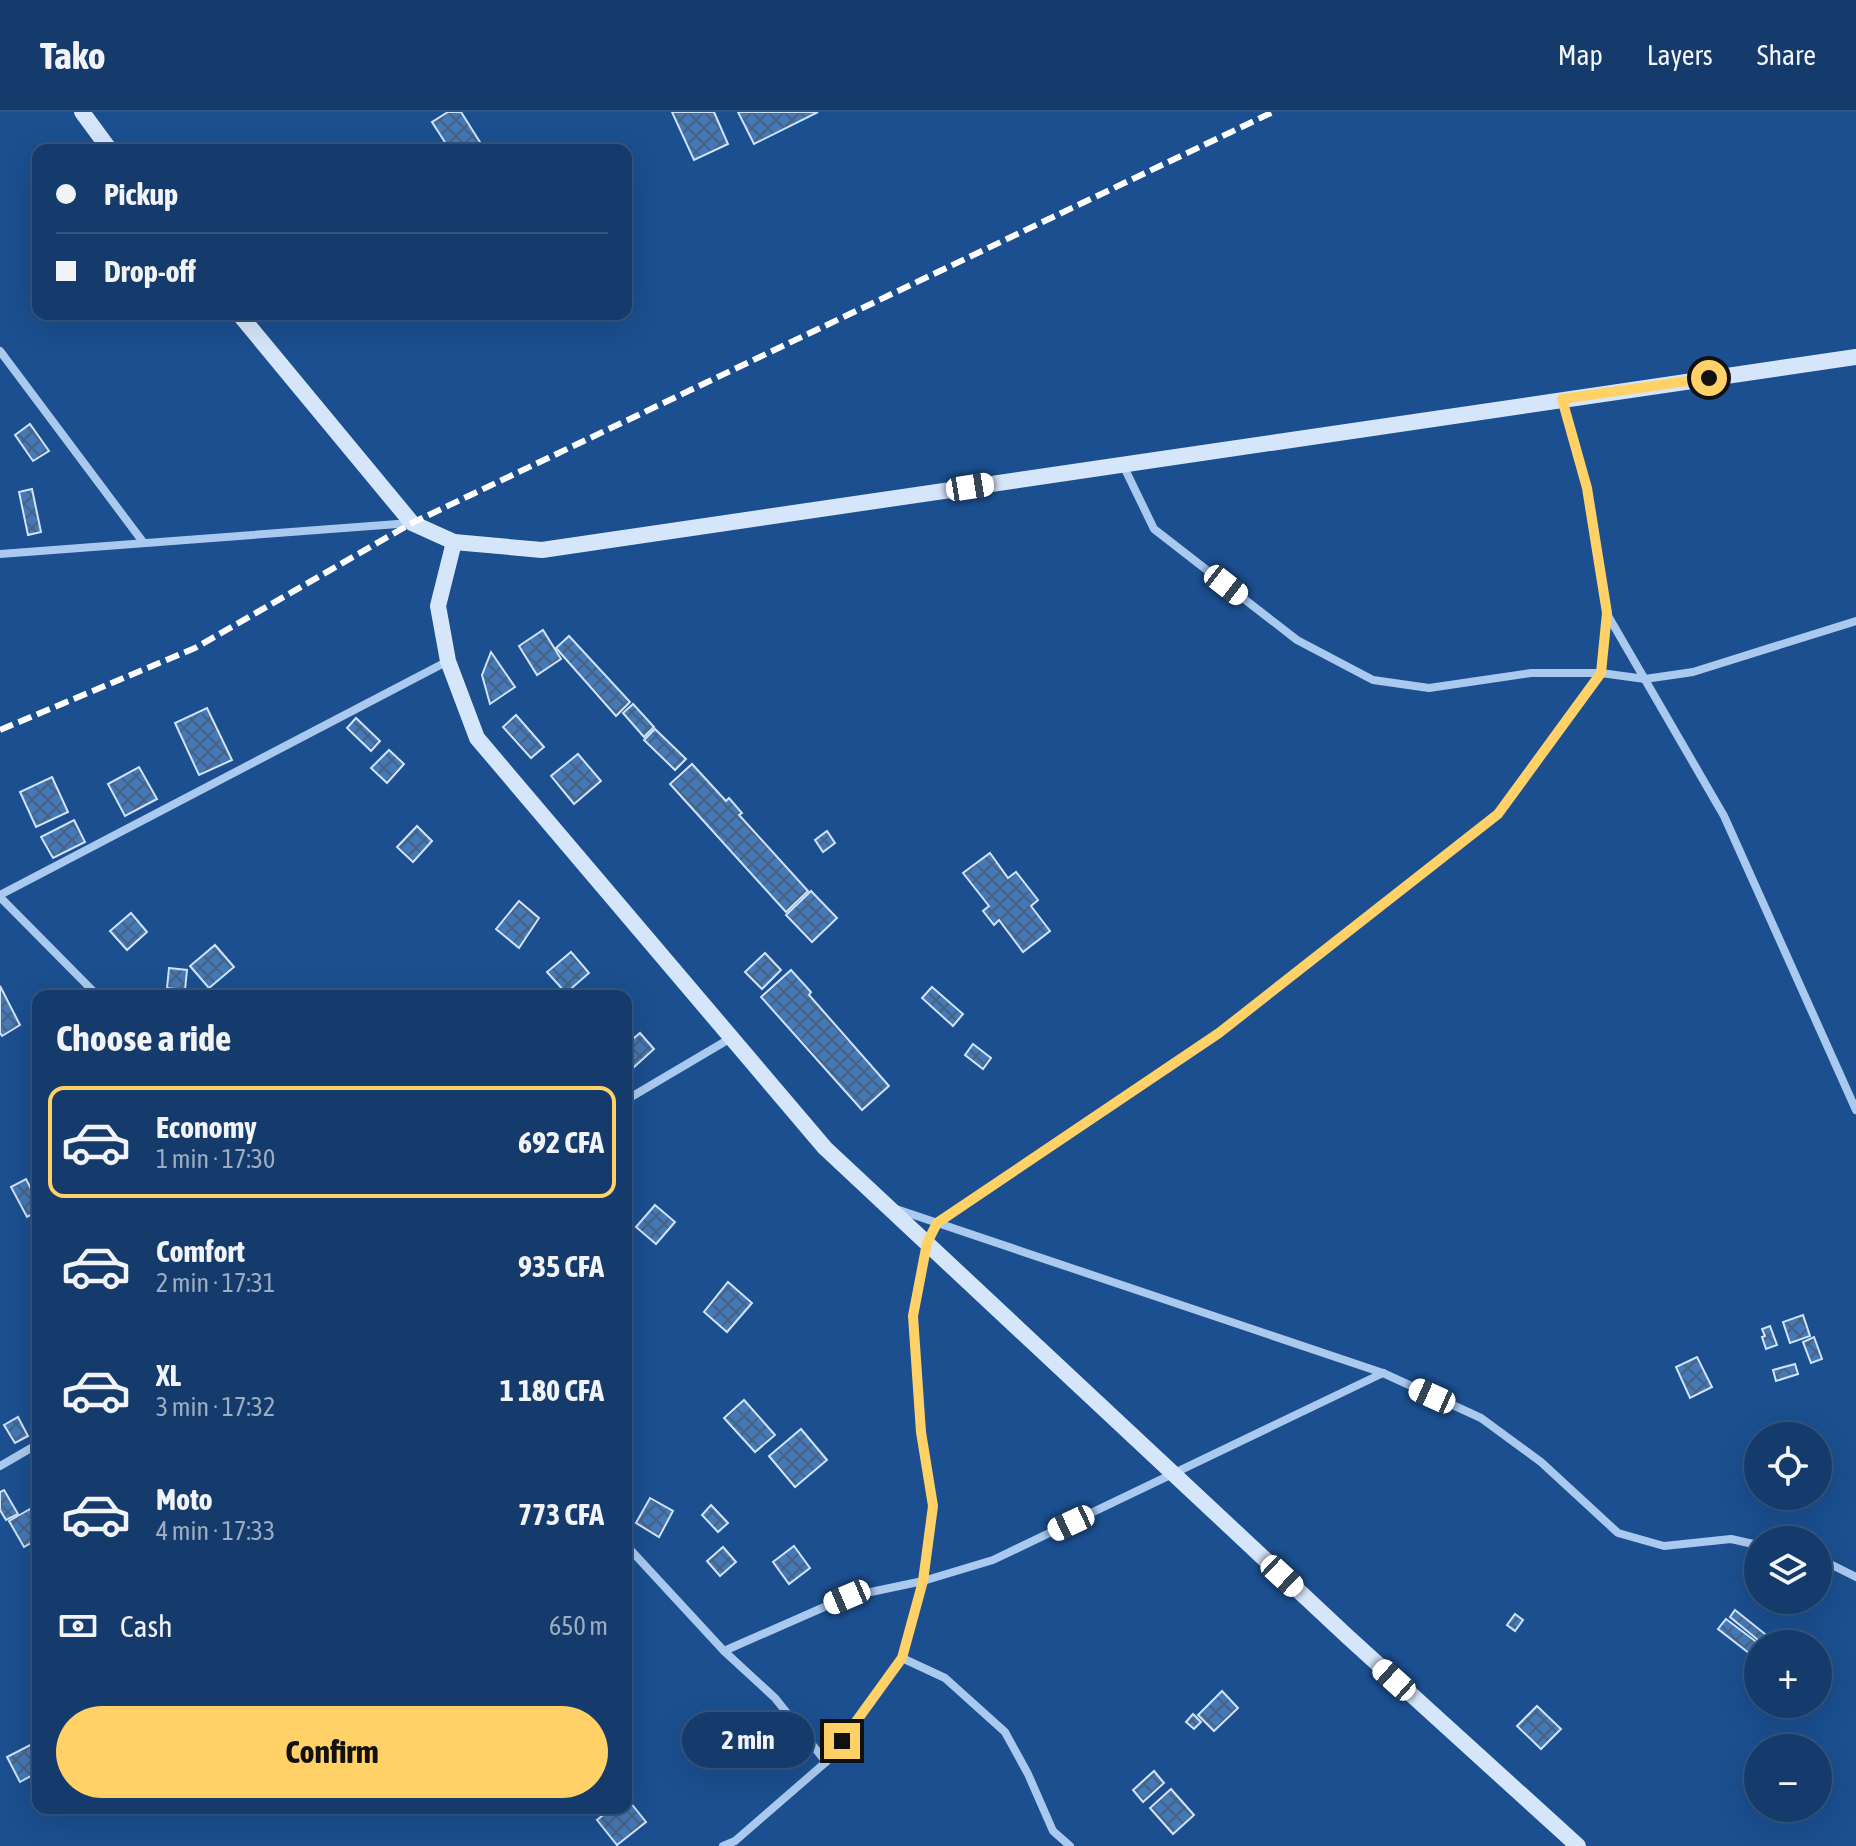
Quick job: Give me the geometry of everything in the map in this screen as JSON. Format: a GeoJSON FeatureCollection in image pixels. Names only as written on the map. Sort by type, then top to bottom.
{"type":"FeatureCollection","features":[{"type":"Feature","properties":{"kind":"main road"},"geometry":{"type":"LineString","coordinates":[[82,112],[106,144]]}},
{"type":"Feature","properties":{"kind":"main road"},"geometry":{"type":"LineString","coordinates":[[244,320],[412,523],[454,542],[542,550],[1856,357]]}},
{"type":"Feature","properties":{"kind":"main road"},"geometry":{"type":"LineString","coordinates":[[454,542],[438,606],[448,661],[477,738],[825,1148],[1348,1637],[1578,1846]]}},
{"type":"Feature","properties":{"kind":"street"},"geometry":{"type":"LineString","coordinates":[[0,351],[4,364],[143,542]]}},
{"type":"Feature","properties":{"kind":"street"},"geometry":{"type":"LineString","coordinates":[[723,1846],[735,1841],[826,1762],[902,1658],[923,1581],[933,1506],[921,1432],[913,1316],[927,1243],[937,1223],[1219,1033],[1498,814],[1601,673],[1607,613],[1587,488],[1562,399]]}},
{"type":"Feature","properties":{"kind":"street"},"geometry":{"type":"LineString","coordinates":[[1123,464],[1154,529],[1297,640],[1373,680],[1429,688],[1531,673],[1601,673],[1645,679],[1693,672],[1856,621]]}},
{"type":"Feature","properties":{"kind":"street"},"geometry":{"type":"LineString","coordinates":[[0,554],[412,523]]}},
{"type":"Feature","properties":{"kind":"street"},"geometry":{"type":"LineString","coordinates":[[1607,613],[1724,816],[1856,1110]]}},
{"type":"Feature","properties":{"kind":"street"},"geometry":{"type":"LineString","coordinates":[[92,990],[0,896],[448,661]]}},
{"type":"Feature","properties":{"kind":"street"},"geometry":{"type":"LineString","coordinates":[[632,1096],[731,1038]]}},
{"type":"Feature","properties":{"kind":"street"},"geometry":{"type":"LineString","coordinates":[[888,1206],[1383,1373],[1481,1418],[1541,1462],[1618,1533],[1664,1546],[1731,1539],[1744,1542]]}},
{"type":"Feature","properties":{"kind":"street"},"geometry":{"type":"LineString","coordinates":[[724,1651],[847,1597],[923,1581],[993,1560],[1383,1373]]}},
{"type":"Feature","properties":{"kind":"street"},"geometry":{"type":"LineString","coordinates":[[0,1466],[32,1447]]}},
{"type":"Feature","properties":{"kind":"street"},"geometry":{"type":"LineString","coordinates":[[632,1551],[724,1651],[775,1698],[826,1762]]}},
{"type":"Feature","properties":{"kind":"street"},"geometry":{"type":"LineString","coordinates":[[1832,1565],[1856,1577]]}},
{"type":"Feature","properties":{"kind":"street"},"geometry":{"type":"LineString","coordinates":[[902,1658],[945,1678],[1005,1732],[1053,1831],[1070,1846]]}},
{"type":"Feature","properties":{"kind":"building"},"geometry":{"type":"Polygon","coordinates":[[[448,112],[461,112],[481,144],[446,144],[432,122],[448,112]]]}},
{"type":"Feature","properties":{"kind":"building"},"geometry":{"type":"Polygon","coordinates":[[[672,112],[714,112],[728,144],[694,160],[672,112]]]}},
{"type":"Feature","properties":{"kind":"building"},"geometry":{"type":"Polygon","coordinates":[[[738,112],[818,112],[754,144],[738,112]]]}},
{"type":"Feature","properties":{"kind":"building"},"geometry":{"type":"Polygon","coordinates":[[[30,424],[49,451],[33,461],[15,435],[30,424]]]}},
{"type":"Feature","properties":{"kind":"building"},"geometry":{"type":"Polygon","coordinates":[[[32,489],[41,532],[28,535],[19,492],[32,489]]]}},
{"type":"Feature","properties":{"kind":"building"},"geometry":{"type":"Polygon","coordinates":[[[543,630],[561,659],[537,675],[519,646],[543,630]]]}},
{"type":"Feature","properties":{"kind":"building"},"geometry":{"type":"Polygon","coordinates":[[[569,636],[630,702],[616,716],[556,648],[569,636]]]}},
{"type":"Feature","properties":{"kind":"building"},"geometry":{"type":"Polygon","coordinates":[[[491,652],[515,687],[490,704],[482,675],[491,652]]]}},
{"type":"Feature","properties":{"kind":"building"},"geometry":{"type":"Polygon","coordinates":[[[633,704],[654,727],[644,737],[623,713],[633,704]]]}},
{"type":"Feature","properties":{"kind":"building"},"geometry":{"type":"Polygon","coordinates":[[[207,708],[232,760],[199,775],[175,723],[207,708]]]}},
{"type":"Feature","properties":{"kind":"building"},"geometry":{"type":"Polygon","coordinates":[[[516,715],[544,747],[531,758],[503,727],[516,715]]]}},
{"type":"Feature","properties":{"kind":"building"},"geometry":{"type":"Polygon","coordinates":[[[356,718],[380,741],[371,751],[347,728],[356,718]]]}},
{"type":"Feature","properties":{"kind":"building"},"geometry":{"type":"Polygon","coordinates":[[[655,729],[686,759],[675,770],[644,740],[655,729]]]}},
{"type":"Feature","properties":{"kind":"building"},"geometry":{"type":"Polygon","coordinates":[[[389,750],[404,764],[387,783],[371,768],[389,750]]]}},
{"type":"Feature","properties":{"kind":"building"},"geometry":{"type":"Polygon","coordinates":[[[578,754],[601,781],[574,804],[551,776],[578,754]]]}},
{"type":"Feature","properties":{"kind":"building"},"geometry":{"type":"Polygon","coordinates":[[[692,764],[726,801],[729,798],[742,813],[739,815],[808,891],[786,912],[670,784],[692,764]]]}},
{"type":"Feature","properties":{"kind":"building"},"geometry":{"type":"Polygon","coordinates":[[[139,767],[157,799],[125,816],[108,784],[139,767]]]}},
{"type":"Feature","properties":{"kind":"building"},"geometry":{"type":"Polygon","coordinates":[[[52,777],[68,812],[36,827],[20,792],[52,777]]]}},
{"type":"Feature","properties":{"kind":"building"},"geometry":{"type":"Polygon","coordinates":[[[74,820],[85,842],[53,858],[41,837],[74,820]]]}},
{"type":"Feature","properties":{"kind":"building"},"geometry":{"type":"Polygon","coordinates":[[[417,826],[432,841],[413,862],[397,847],[417,826]]]}},
{"type":"Feature","properties":{"kind":"building"},"geometry":{"type":"Polygon","coordinates":[[[827,831],[835,843],[823,852],[815,840],[827,831]]]}},
{"type":"Feature","properties":{"kind":"building"},"geometry":{"type":"Polygon","coordinates":[[[990,853],[1008,878],[1016,872],[1038,900],[1031,906],[1050,931],[1023,952],[999,920],[994,925],[983,911],[989,906],[963,873],[990,853]]]}},
{"type":"Feature","properties":{"kind":"building"},"geometry":{"type":"Polygon","coordinates":[[[811,891],[837,918],[812,942],[786,915],[811,891]]]}},
{"type":"Feature","properties":{"kind":"building"},"geometry":{"type":"Polygon","coordinates":[[[519,901],[539,918],[519,948],[496,929],[519,901]]]}},
{"type":"Feature","properties":{"kind":"building"},"geometry":{"type":"Polygon","coordinates":[[[131,913],[147,932],[127,950],[110,931],[131,913]]]}},
{"type":"Feature","properties":{"kind":"building"},"geometry":{"type":"Polygon","coordinates":[[[215,945],[234,967],[209,988],[190,966],[215,945]]]}},
{"type":"Feature","properties":{"kind":"building"},"geometry":{"type":"Polygon","coordinates":[[[571,952],[589,973],[569,990],[563,990],[547,972],[571,952]]]}},
{"type":"Feature","properties":{"kind":"building"},"geometry":{"type":"Polygon","coordinates":[[[765,953],[781,970],[762,989],[745,972],[765,953]]]}},
{"type":"Feature","properties":{"kind":"building"},"geometry":{"type":"Polygon","coordinates":[[[169,968],[187,970],[185,990],[167,988],[169,968]]]}},
{"type":"Feature","properties":{"kind":"building"},"geometry":{"type":"Polygon","coordinates":[[[791,970],[889,1086],[862,1110],[761,997],[791,970]]]}},
{"type":"Feature","properties":{"kind":"building"},"geometry":{"type":"Polygon","coordinates":[[[0,986],[20,1025],[2,1036],[0,1033],[0,986]]]}},
{"type":"Feature","properties":{"kind":"building"},"geometry":{"type":"Polygon","coordinates":[[[932,987],[963,1014],[953,1026],[922,998],[932,987]]]}},
{"type":"Feature","properties":{"kind":"building"},"geometry":{"type":"Polygon","coordinates":[[[640,1033],[654,1049],[634,1067],[632,1065],[632,1040],[640,1033]]]}},
{"type":"Feature","properties":{"kind":"building"},"geometry":{"type":"Polygon","coordinates":[[[973,1044],[991,1058],[983,1069],[965,1055],[973,1044]]]}},
{"type":"Feature","properties":{"kind":"building"},"geometry":{"type":"Polygon","coordinates":[[[26,1179],[32,1191],[32,1214],[27,1217],[11,1187],[26,1179]]]}},
{"type":"Feature","properties":{"kind":"building"},"geometry":{"type":"Polygon","coordinates":[[[655,1205],[675,1222],[656,1244],[636,1227],[655,1205]]]}},
{"type":"Feature","properties":{"kind":"building"},"geometry":{"type":"Polygon","coordinates":[[[728,1282],[752,1303],[727,1332],[704,1312],[728,1282]]]}},
{"type":"Feature","properties":{"kind":"building"},"geometry":{"type":"Polygon","coordinates":[[[1803,1315],[1810,1336],[1790,1343],[1783,1322],[1803,1315]]]}},
{"type":"Feature","properties":{"kind":"building"},"geometry":{"type":"Polygon","coordinates":[[[1770,1326],[1777,1345],[1766,1349],[1762,1329],[1770,1326]]]}},
{"type":"Feature","properties":{"kind":"building"},"geometry":{"type":"Polygon","coordinates":[[[1814,1337],[1822,1359],[1811,1363],[1803,1342],[1814,1337]]]}},
{"type":"Feature","properties":{"kind":"building"},"geometry":{"type":"Polygon","coordinates":[[[1697,1357],[1712,1387],[1690,1398],[1676,1367],[1697,1357]]]}},
{"type":"Feature","properties":{"kind":"building"},"geometry":{"type":"Polygon","coordinates":[[[1795,1364],[1798,1374],[1776,1381],[1773,1370],[1795,1364]]]}},
{"type":"Feature","properties":{"kind":"building"},"geometry":{"type":"Polygon","coordinates":[[[744,1400],[775,1435],[755,1452],[724,1418],[744,1400]]]}},
{"type":"Feature","properties":{"kind":"building"},"geometry":{"type":"Polygon","coordinates":[[[18,1417],[28,1436],[15,1443],[4,1425],[18,1417]]]}},
{"type":"Feature","properties":{"kind":"building"},"geometry":{"type":"Polygon","coordinates":[[[801,1429],[827,1460],[795,1487],[769,1456],[801,1429]]]}},
{"type":"Feature","properties":{"kind":"building"},"geometry":{"type":"Polygon","coordinates":[[[4,1490],[18,1514],[6,1520],[0,1510],[0,1492],[4,1490]]]}},
{"type":"Feature","properties":{"kind":"building"},"geometry":{"type":"Polygon","coordinates":[[[650,1498],[673,1511],[659,1537],[636,1523],[650,1498]]]}},
{"type":"Feature","properties":{"kind":"building"},"geometry":{"type":"Polygon","coordinates":[[[711,1505],[728,1523],[718,1532],[702,1515],[711,1505]]]}},
{"type":"Feature","properties":{"kind":"building"},"geometry":{"type":"Polygon","coordinates":[[[30,1509],[32,1542],[24,1547],[9,1521],[30,1509]]]}},
{"type":"Feature","properties":{"kind":"building"},"geometry":{"type":"Polygon","coordinates":[[[794,1546],[810,1568],[789,1584],[773,1562],[794,1546]]]}},
{"type":"Feature","properties":{"kind":"building"},"geometry":{"type":"Polygon","coordinates":[[[723,1547],[736,1562],[720,1576],[707,1561],[723,1547]]]}},
{"type":"Feature","properties":{"kind":"building"},"geometry":{"type":"Polygon","coordinates":[[[1735,1610],[1760,1630],[1746,1630],[1730,1617],[1735,1610]]]}},
{"type":"Feature","properties":{"kind":"building"},"geometry":{"type":"Polygon","coordinates":[[[1515,1614],[1523,1620],[1515,1631],[1507,1625],[1515,1614]]]}},
{"type":"Feature","properties":{"kind":"building"},"geometry":{"type":"Polygon","coordinates":[[[1726,1619],[1744,1633],[1744,1649],[1718,1629],[1726,1619]]]}},
{"type":"Feature","properties":{"kind":"building"},"geometry":{"type":"Polygon","coordinates":[[[1222,1691],[1238,1708],[1214,1731],[1198,1715],[1222,1691]]]}},
{"type":"Feature","properties":{"kind":"building"},"geometry":{"type":"Polygon","coordinates":[[[1537,1706],[1561,1729],[1541,1749],[1517,1726],[1537,1706]]]}},
{"type":"Feature","properties":{"kind":"building"},"geometry":{"type":"Polygon","coordinates":[[[1193,1714],[1201,1722],[1194,1729],[1186,1722],[1193,1714]]]}},
{"type":"Feature","properties":{"kind":"building"},"geometry":{"type":"Polygon","coordinates":[[[32,1744],[32,1775],[20,1782],[7,1757],[32,1744]]]}},
{"type":"Feature","properties":{"kind":"building"},"geometry":{"type":"Polygon","coordinates":[[[1154,1771],[1164,1783],[1143,1802],[1133,1790],[1154,1771]]]}},
{"type":"Feature","properties":{"kind":"building"},"geometry":{"type":"Polygon","coordinates":[[[1171,1789],[1194,1815],[1173,1834],[1150,1808],[1171,1789]]]}},
{"type":"Feature","properties":{"kind":"building"},"geometry":{"type":"Polygon","coordinates":[[[632,1804],[646,1822],[617,1845],[597,1820],[604,1814],[632,1814],[632,1804]]]}},
{"type":"Feature","properties":{"kind":"railway"},"geometry":{"type":"LineString","coordinates":[[0,730],[195,648],[412,523],[1273,112]]}},
{"type":"Feature","properties":{"kind":"route"},"geometry":{"type":"LineString","coordinates":[[842,1741],[902,1658],[923,1581],[933,1506],[921,1432],[913,1316],[927,1243],[937,1223],[1219,1033],[1498,814],[1601,673],[1607,613],[1587,488],[1562,399],[1709,378]]}}]}
